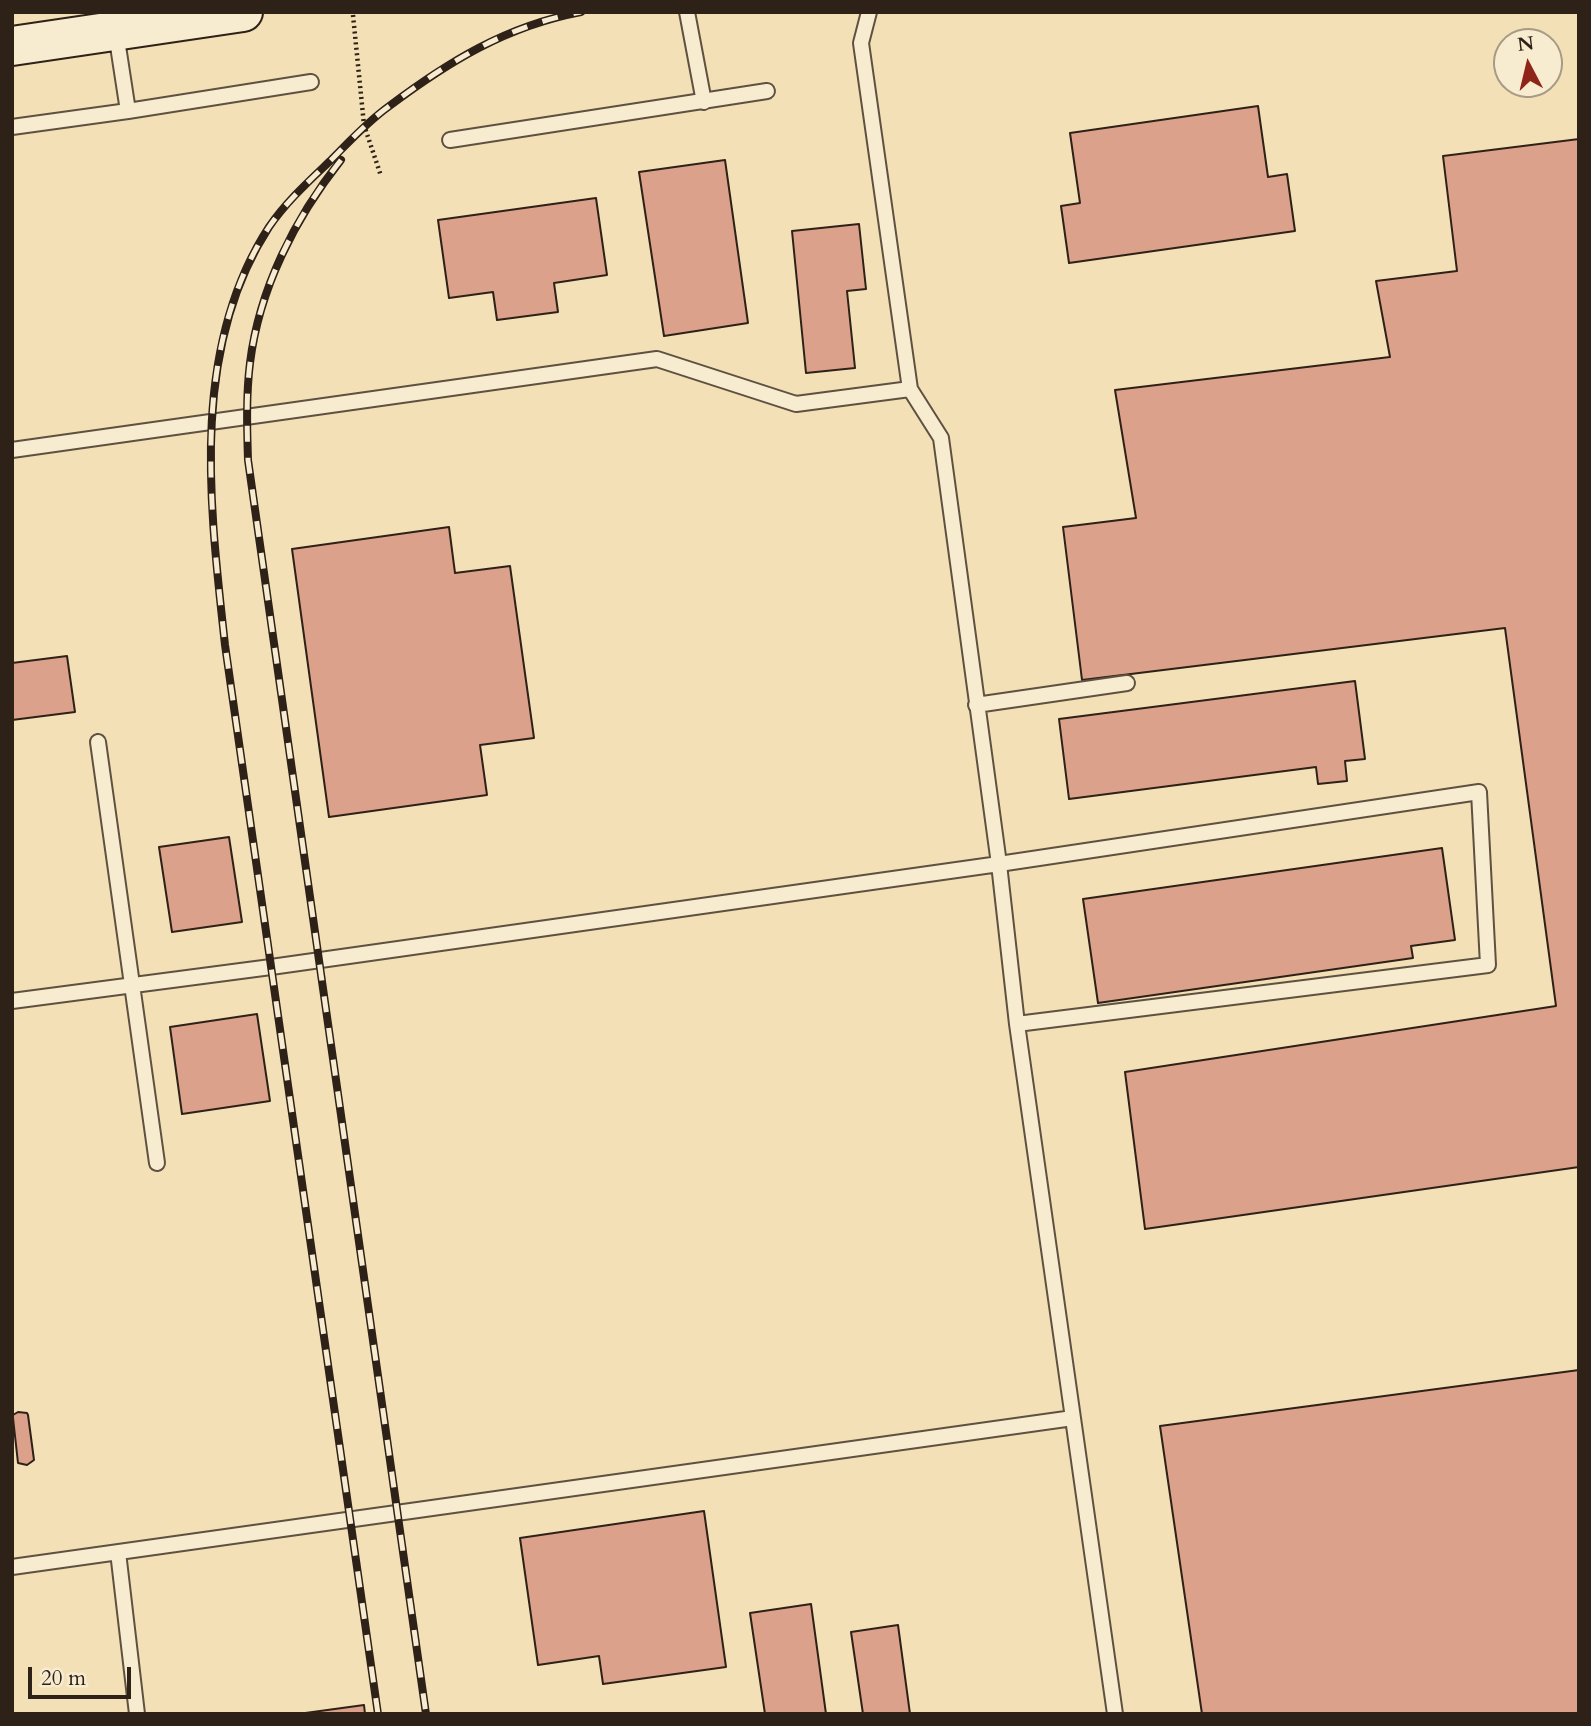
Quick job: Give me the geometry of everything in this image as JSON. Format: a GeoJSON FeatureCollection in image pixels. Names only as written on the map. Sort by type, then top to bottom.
{"type":"FeatureCollection","features":[{"type":"Feature","properties":{"kind":"street"},"geometry":{"type":"LineString","coordinates":[[12,46],[243,12]]}},
{"type":"Feature","properties":{"kind":"lane"},"geometry":{"type":"LineString","coordinates":[[687,12],[704,102]]}},
{"type":"Feature","properties":{"kind":"lane"},"geometry":{"type":"LineString","coordinates":[[869,12],[861,43],[910,389],[941,438],[999,864],[1017,1024],[1115,1714]]}},
{"type":"Feature","properties":{"kind":"lane"},"geometry":{"type":"LineString","coordinates":[[116,32],[128,111]]}},
{"type":"Feature","properties":{"kind":"lane"},"geometry":{"type":"LineString","coordinates":[[12,127],[311,82]]}},
{"type":"Feature","properties":{"kind":"lane"},"geometry":{"type":"LineString","coordinates":[[450,140],[767,91]]}},
{"type":"Feature","properties":{"kind":"lane"},"geometry":{"type":"LineString","coordinates":[[12,450],[657,359],[796,404],[910,389]]}},
{"type":"Feature","properties":{"kind":"lane"},"geometry":{"type":"LineString","coordinates":[[976,705],[1127,683]]}},
{"type":"Feature","properties":{"kind":"lane"},"geometry":{"type":"LineString","coordinates":[[98,742],[157,1163]]}},
{"type":"Feature","properties":{"kind":"lane"},"geometry":{"type":"LineString","coordinates":[[12,1001],[999,864],[1479,792],[1488,965],[1017,1024]]}},
{"type":"Feature","properties":{"kind":"lane"},"geometry":{"type":"LineString","coordinates":[[12,1567],[1073,1418]]}},
{"type":"Feature","properties":{"kind":"lane"},"geometry":{"type":"LineString","coordinates":[[118,1552],[137,1714]]}},
{"type":"Feature","properties":{"kind":"path"},"geometry":{"type":"LineString","coordinates":[[353,15],[364,125],[381,176]]}},
{"type":"Feature","properties":{"kind":"building"},"geometry":{"type":"Polygon","coordinates":[[[1258,106],[1268,177],[1287,174],[1295,231],[1069,263],[1061,206],[1080,203],[1070,133],[1258,106]]]}},
{"type":"Feature","properties":{"kind":"building"},"geometry":{"type":"Polygon","coordinates":[[[1579,139],[1579,1167],[1145,1229],[1125,1072],[1556,1006],[1505,628],[1082,680],[1063,527],[1136,518],[1115,390],[1390,357],[1376,281],[1457,271],[1443,156],[1579,139]]]}},
{"type":"Feature","properties":{"kind":"building"},"geometry":{"type":"Polygon","coordinates":[[[725,160],[748,323],[664,336],[639,172],[725,160]]]}},
{"type":"Feature","properties":{"kind":"building"},"geometry":{"type":"Polygon","coordinates":[[[596,198],[607,275],[554,283],[558,312],[497,320],[493,292],[449,298],[438,220],[596,198]]]}},
{"type":"Feature","properties":{"kind":"building"},"geometry":{"type":"Polygon","coordinates":[[[859,224],[866,289],[847,291],[855,368],[806,373],[792,231],[859,224]]]}},
{"type":"Feature","properties":{"kind":"building"},"geometry":{"type":"Polygon","coordinates":[[[449,527],[455,573],[510,566],[534,738],[480,745],[487,795],[329,817],[292,549],[449,527]]]}},
{"type":"Feature","properties":{"kind":"building"},"geometry":{"type":"Polygon","coordinates":[[[67,656],[75,712],[12,720],[12,663],[67,656]]]}},
{"type":"Feature","properties":{"kind":"building"},"geometry":{"type":"Polygon","coordinates":[[[1355,681],[1365,759],[1345,761],[1347,781],[1318,784],[1316,767],[1069,799],[1059,719],[1355,681]]]}},
{"type":"Feature","properties":{"kind":"building"},"geometry":{"type":"Polygon","coordinates":[[[229,837],[242,922],[172,932],[159,847],[229,837]]]}},
{"type":"Feature","properties":{"kind":"building"},"geometry":{"type":"Polygon","coordinates":[[[1442,848],[1455,940],[1411,946],[1413,958],[1098,1003],[1083,899],[1442,848]]]}},
{"type":"Feature","properties":{"kind":"building"},"geometry":{"type":"Polygon","coordinates":[[[257,1014],[270,1101],[182,1114],[170,1027],[257,1014]]]}},
{"type":"Feature","properties":{"kind":"building"},"geometry":{"type":"Polygon","coordinates":[[[1579,1370],[1579,1714],[1202,1714],[1160,1426],[1579,1370]]]}},
{"type":"Feature","properties":{"kind":"building"},"geometry":{"type":"Polygon","coordinates":[[[18,1412],[28,1415],[34,1460],[27,1465],[18,1463],[13,1415],[18,1412]]]}},
{"type":"Feature","properties":{"kind":"building"},"geometry":{"type":"Polygon","coordinates":[[[704,1511],[726,1667],[603,1684],[599,1656],[538,1665],[520,1538],[704,1511]]]}},
{"type":"Feature","properties":{"kind":"building"},"geometry":{"type":"Polygon","coordinates":[[[811,1604],[826,1714],[765,1714],[750,1613],[811,1604]]]}},
{"type":"Feature","properties":{"kind":"building"},"geometry":{"type":"Polygon","coordinates":[[[898,1625],[910,1714],[863,1714],[851,1632],[898,1625]]]}},
{"type":"Feature","properties":{"kind":"building"},"geometry":{"type":"Polygon","coordinates":[[[364,1705],[365,1714],[298,1714],[364,1705]]]}},
{"type":"Feature","properties":{"kind":"railway"},"geometry":{"type":"LineString","coordinates":[[378,1714],[225,645],[211,485],[211,430],[216,377],[226,325],[244,275],[269,227],[306,185],[380,113],[433,75],[503,36],[528,26],[581,12]]}},
{"type":"Feature","properties":{"kind":"railway"},"geometry":{"type":"LineString","coordinates":[[341,160],[294,230],[262,308],[249,375],[248,460],[426,1714]]}}]}
